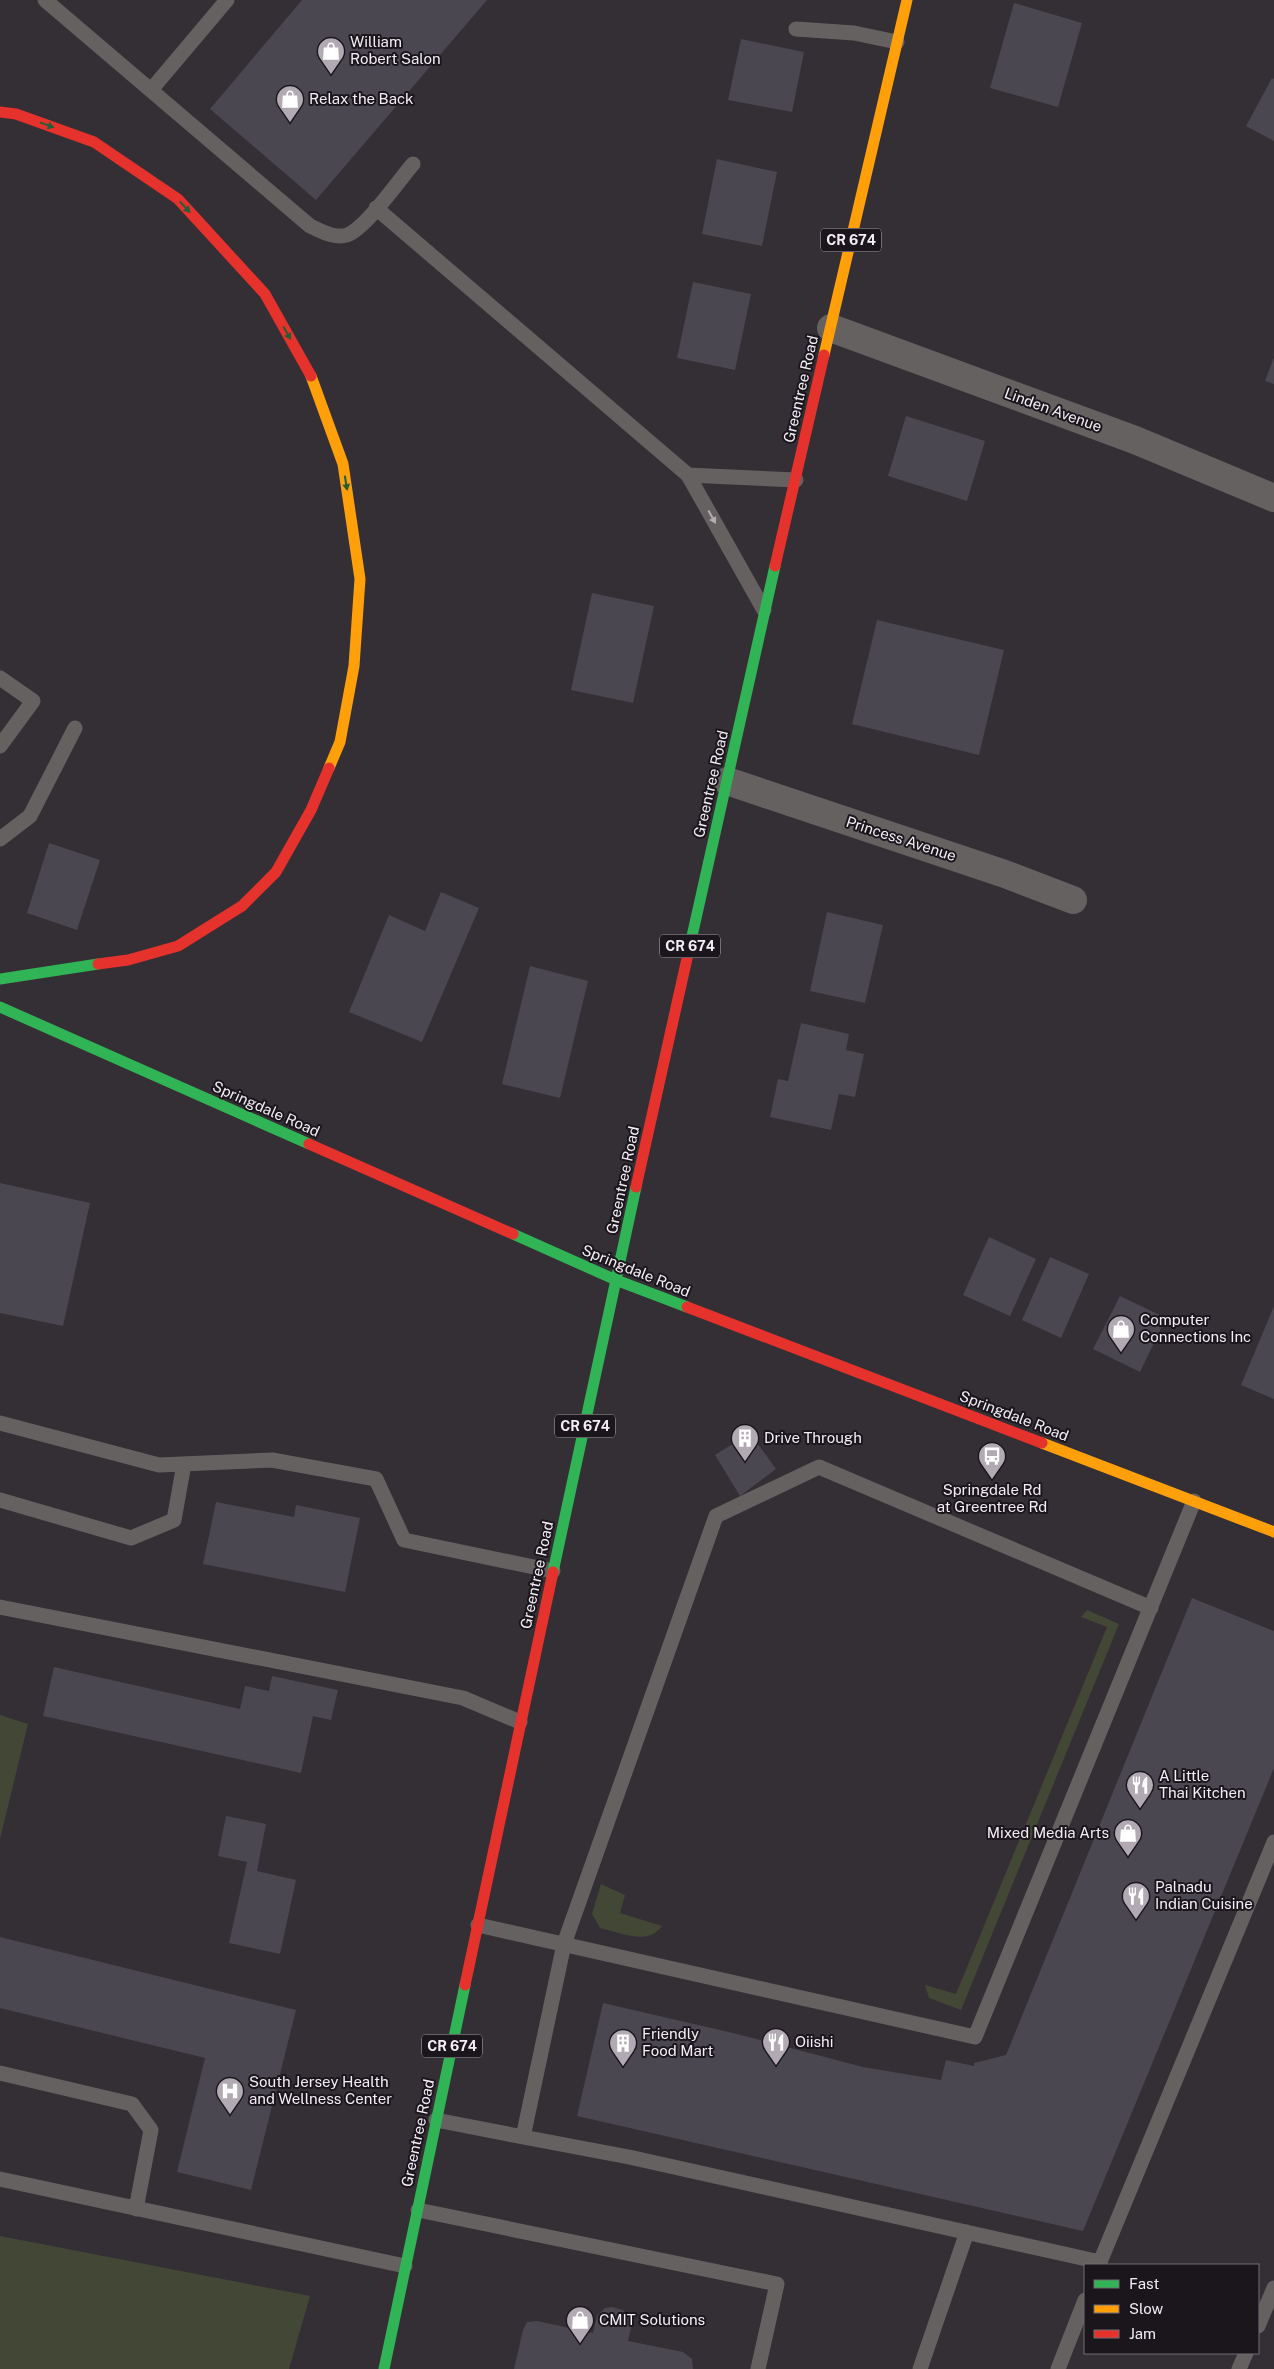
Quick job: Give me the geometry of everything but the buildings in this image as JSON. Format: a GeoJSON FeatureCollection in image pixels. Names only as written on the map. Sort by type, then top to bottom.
{"type":"FeatureCollection","features":[{"type":"Feature","properties":{"kind":"main road","name":"Greentree Road"},"geometry":{"type":"LineString","coordinates":[[384,2369],[520,1722],[616,1280],[727,781],[907,0]]}},
{"type":"Feature","properties":{"kind":"main road"},"geometry":{"type":"LineString","coordinates":[[0,112],[16,114],[94,142],[132,168],[178,200],[265,294],[308,369],[343,464],[360,579],[354,666],[340,742],[311,810],[276,872],[242,906],[178,946],[128,960],[0,979]]}},
{"type":"Feature","properties":{"kind":"main road","name":"Springdale Road"},"geometry":{"type":"LineString","coordinates":[[0,1007],[616,1280],[1274,1532]]}},
{"type":"Feature","properties":{"kind":"street","name":"Linden Avenue"},"geometry":{"type":"LineString","coordinates":[[830,328],[1135,440],[1274,498]]}},
{"type":"Feature","properties":{"kind":"street","name":"Princess Avenue"},"geometry":{"type":"LineString","coordinates":[[727,781],[1005,874],[1073,900]]}},
{"type":"Feature","properties":{"kind":"lane"},"geometry":{"type":"LineString","coordinates":[[151,90],[227,0]]}},
{"type":"Feature","properties":{"kind":"lane"},"geometry":{"type":"LineString","coordinates":[[49,4],[310,226],[326,234],[346,236],[360,227],[413,164]]}},
{"type":"Feature","properties":{"kind":"lane"},"geometry":{"type":"LineString","coordinates":[[796,29],[854,33],[897,42]]}},
{"type":"Feature","properties":{"kind":"lane"},"geometry":{"type":"LineString","coordinates":[[376,208],[688,474],[766,612]]}},
{"type":"Feature","properties":{"kind":"lane"},"geometry":{"type":"LineString","coordinates":[[688,474],[796,480]]}},
{"type":"Feature","properties":{"kind":"lane"},"geometry":{"type":"LineString","coordinates":[[0,678],[33,701],[0,746]]}},
{"type":"Feature","properties":{"kind":"lane"},"geometry":{"type":"LineString","coordinates":[[0,839],[30,816],[75,728]]}},
{"type":"Feature","properties":{"kind":"lane"},"geometry":{"type":"LineString","coordinates":[[0,1423],[160,1464],[272,1460],[376,1479],[404,1540],[553,1572]]}},
{"type":"Feature","properties":{"kind":"lane"},"geometry":{"type":"LineString","coordinates":[[0,1500],[131,1538],[174,1520],[184,1464]]}},
{"type":"Feature","properties":{"kind":"lane"},"geometry":{"type":"LineString","coordinates":[[523,2137],[564,1944],[716,1516],[819,1468],[1151,1608]]}},
{"type":"Feature","properties":{"kind":"lane"},"geometry":{"type":"LineString","coordinates":[[478,1925],[975,2037],[1194,1502]]}},
{"type":"Feature","properties":{"kind":"lane"},"geometry":{"type":"LineString","coordinates":[[0,1607],[463,1698],[520,1722]]}},
{"type":"Feature","properties":{"kind":"lane"},"geometry":{"type":"LineString","coordinates":[[436,2120],[629,2156],[1100,2263],[1274,1842]]}},
{"type":"Feature","properties":{"kind":"lane"},"geometry":{"type":"LineString","coordinates":[[0,2073],[132,2104],[151,2130],[136,2208]]}},
{"type":"Feature","properties":{"kind":"lane"},"geometry":{"type":"LineString","coordinates":[[0,2180],[405,2266]]}},
{"type":"Feature","properties":{"kind":"lane"},"geometry":{"type":"LineString","coordinates":[[418,2210],[777,2284],[758,2369]]}},
{"type":"Feature","properties":{"kind":"lane"},"geometry":{"type":"LineString","coordinates":[[920,2369],[967,2232]]}},
{"type":"Feature","properties":{"kind":"lane"},"geometry":{"type":"LineString","coordinates":[[1259,2324],[1274,2288]]}},
{"type":"Feature","properties":{"kind":"lane"},"geometry":{"type":"LineString","coordinates":[[1058,2369],[1084,2303]]}},
{"type":"Feature","properties":{"kind":"lane"},"geometry":{"type":"LineString","coordinates":[[1239,2369],[1246,2354]]}},
{"type":"Feature","properties":{"kind":"green space"},"geometry":{"type":"Polygon","coordinates":[[[1087,1610],[1119,1624],[961,2010],[929,1998],[925,1985],[956,1994],[1107,1627],[1081,1617],[1087,1610]]]}},
{"type":"Feature","properties":{"kind":"green space"},"geometry":{"type":"Polygon","coordinates":[[[0,1715],[28,1724],[0,1839],[0,1715]]]}},
{"type":"Feature","properties":{"kind":"green space"},"geometry":{"type":"Polygon","coordinates":[[[601,1884],[625,1895],[620,1913],[662,1926],[656,1932],[642,1937],[600,1928],[592,1914],[601,1884]]]}},
{"type":"Feature","properties":{"kind":"green space"},"geometry":{"type":"Polygon","coordinates":[[[0,2236],[310,2296],[289,2369],[0,2369],[0,2236]]]}},
{"type":"Feature","properties":{"kind":"traffic: fast"},"geometry":{"type":"LineString","coordinates":[[688,954],[775,566]]}},
{"type":"Feature","properties":{"kind":"traffic: fast"},"geometry":{"type":"LineString","coordinates":[[0,979],[98,964]]}},
{"type":"Feature","properties":{"kind":"traffic: fast"},"geometry":{"type":"LineString","coordinates":[[0,1007],[309,1144]]}},
{"type":"Feature","properties":{"kind":"traffic: fast"},"geometry":{"type":"LineString","coordinates":[[553,1572],[636,1187]]}},
{"type":"Feature","properties":{"kind":"traffic: fast"},"geometry":{"type":"LineString","coordinates":[[513,1234],[616,1280],[687,1307]]}},
{"type":"Feature","properties":{"kind":"traffic: fast"},"geometry":{"type":"LineString","coordinates":[[384,2369],[465,1985]]}},
{"type":"Feature","properties":{"kind":"traffic: slow"},"geometry":{"type":"LineString","coordinates":[[824,355],[907,0]]}},
{"type":"Feature","properties":{"kind":"traffic: slow"},"geometry":{"type":"LineString","coordinates":[[311,376],[343,464],[360,579],[354,666],[340,742],[329,768]]}},
{"type":"Feature","properties":{"kind":"traffic: slow"},"geometry":{"type":"LineString","coordinates":[[1042,1443],[1274,1532]]}},
{"type":"Feature","properties":{"kind":"traffic: jam"},"geometry":{"type":"LineString","coordinates":[[0,112],[16,114],[94,142],[178,199],[265,294],[311,376]]}},
{"type":"Feature","properties":{"kind":"traffic: jam"},"geometry":{"type":"LineString","coordinates":[[775,566],[824,355]]}},
{"type":"Feature","properties":{"kind":"traffic: jam"},"geometry":{"type":"LineString","coordinates":[[98,964],[128,960],[178,946],[242,906],[276,872],[311,810],[329,768]]}},
{"type":"Feature","properties":{"kind":"traffic: jam"},"geometry":{"type":"LineString","coordinates":[[636,1187],[688,954]]}},
{"type":"Feature","properties":{"kind":"traffic: jam"},"geometry":{"type":"LineString","coordinates":[[309,1144],[513,1234]]}},
{"type":"Feature","properties":{"kind":"traffic: jam"},"geometry":{"type":"LineString","coordinates":[[687,1307],[1042,1443]]}},
{"type":"Feature","properties":{"kind":"traffic: jam"},"geometry":{"type":"LineString","coordinates":[[465,1985],[553,1572]]}},
{"type":"Feature","properties":{"kind":"place","name":"William Robert Salon"},"geometry":{"type":"Point","coordinates":[331,75]}},
{"type":"Feature","properties":{"kind":"place","name":"Relax the Back"},"geometry":{"type":"Point","coordinates":[290,123]}},
{"type":"Feature","properties":{"kind":"place","name":"Computer Connections Inc"},"geometry":{"type":"Point","coordinates":[1121,1353]}},
{"type":"Feature","properties":{"kind":"place","name":"Drive Through"},"geometry":{"type":"Point","coordinates":[745,1462]}},
{"type":"Feature","properties":{"kind":"place","name":"Springdale Rd at Greentree Rd"},"geometry":{"type":"Point","coordinates":[992,1480]}},
{"type":"Feature","properties":{"kind":"place","name":"A Little Thai Kitchen"},"geometry":{"type":"Point","coordinates":[1140,1809]}},
{"type":"Feature","properties":{"kind":"place","name":"Mixed Media Arts"},"geometry":{"type":"Point","coordinates":[1128,1857]}},
{"type":"Feature","properties":{"kind":"place","name":"Palnadu Indian Cuisine"},"geometry":{"type":"Point","coordinates":[1136,1920]}},
{"type":"Feature","properties":{"kind":"place","name":"Oiishi"},"geometry":{"type":"Point","coordinates":[776,2066]}},
{"type":"Feature","properties":{"kind":"place","name":"Friendly Food Mart"},"geometry":{"type":"Point","coordinates":[623,2067]}},
{"type":"Feature","properties":{"kind":"place","name":"South Jersey Health and Wellness Center"},"geometry":{"type":"Point","coordinates":[230,2115]}},
{"type":"Feature","properties":{"kind":"place","name":"CMIT Solutions"},"geometry":{"type":"Point","coordinates":[580,2344]}}]}
